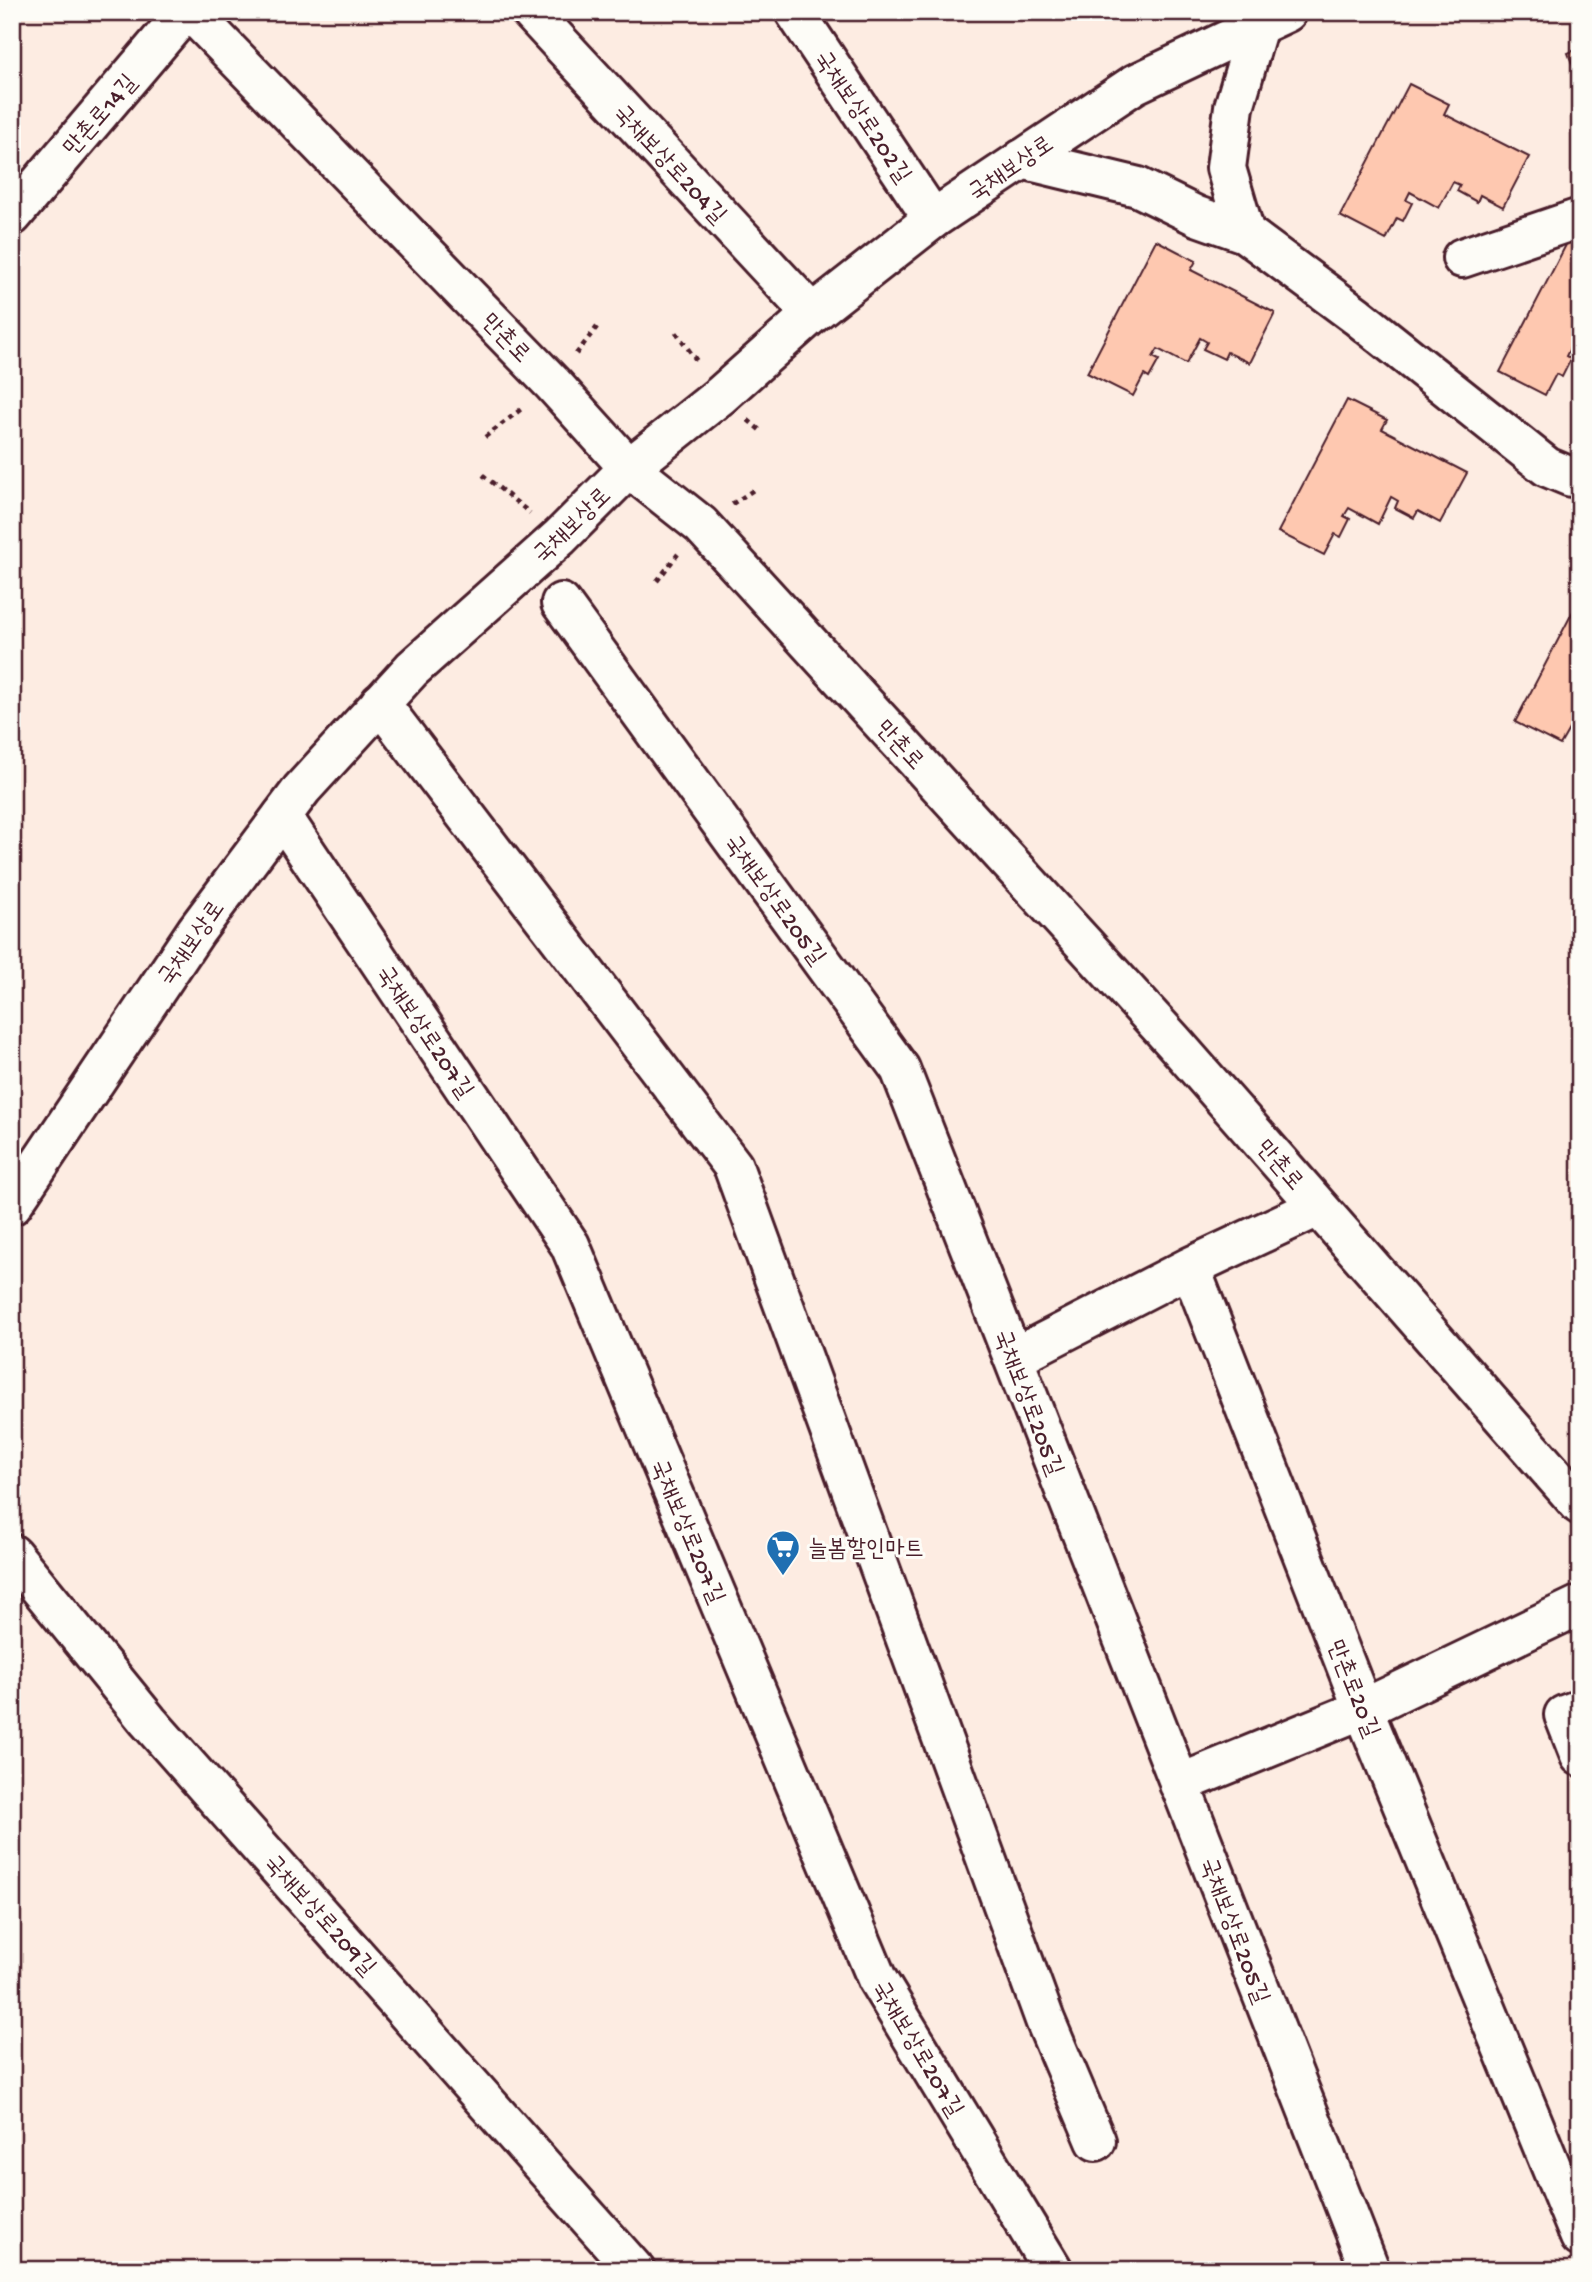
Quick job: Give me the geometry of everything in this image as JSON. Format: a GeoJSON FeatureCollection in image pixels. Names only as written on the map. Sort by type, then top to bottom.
{"type":"FeatureCollection","features":[{"type":"Feature","properties":{"kind":"street","name":"만촌로14길"},"geometry":{"type":"LineString","coordinates":[[12,216],[185,12]]}},
{"type":"Feature","properties":{"kind":"street","name":"만촌로"},"geometry":{"type":"LineString","coordinates":[[191,12],[554,384],[629,468],[701,525],[1173,1041],[1580,1505]]}},
{"type":"Feature","properties":{"kind":"street","name":"국채보상로204길"},"geometry":{"type":"LineString","coordinates":[[531,12],[812,314]]}},
{"type":"Feature","properties":{"kind":"street","name":"국채보상로202길"},"geometry":{"type":"LineString","coordinates":[[795,12],[933,219]]}},
{"type":"Feature","properties":{"kind":"street","name":"국채보상로"},"geometry":{"type":"LineString","coordinates":[[12,1205],[196,931],[302,789],[412,669],[560,537],[629,468],[721,395],[812,314],[933,219],[1135,84],[1273,19]]}},
{"type":"Feature","properties":{"kind":"street"},"geometry":{"type":"LineString","coordinates":[[1245,233],[1226,168],[1234,107],[1273,19]]}},
{"type":"Feature","properties":{"kind":"street"},"geometry":{"type":"LineString","coordinates":[[1022,159],[1138,187],[1197,216],[1245,233],[1357,316],[1547,467],[1572,477],[1580,475]]}},
{"type":"Feature","properties":{"kind":"street"},"geometry":{"type":"LineString","coordinates":[[1462,258],[1580,218]]}},
{"type":"Feature","properties":{"kind":"street","name":"국채보상로205길"},"geometry":{"type":"LineString","coordinates":[[561,604],[900,1069],[1370,2270]]}},
{"type":"Feature","properties":{"kind":"street"},"geometry":{"type":"LineString","coordinates":[[380,703],[733,1166],[1045,2020],[1097,2141]]}},
{"type":"Feature","properties":{"kind":"street","name":"국채보상로207길"},"geometry":{"type":"LineString","coordinates":[[282,816],[569,1245],[877,1979],[1054,2270]]}},
{"type":"Feature","properties":{"kind":"street"},"geometry":{"type":"LineString","coordinates":[[1013,1358],[1190,1267],[1318,1207]]}},
{"type":"Feature","properties":{"kind":"street","name":"만촌로20길"},"geometry":{"type":"LineString","coordinates":[[1190,1267],[1363,1709],[1580,2238]]}},
{"type":"Feature","properties":{"kind":"street","name":"국채보상로209길"},"geometry":{"type":"LineString","coordinates":[[12,1554],[148,1721],[635,2270]]}},
{"type":"Feature","properties":{"kind":"street"},"geometry":{"type":"LineString","coordinates":[[1179,1784],[1363,1709],[1580,1605]]}},
{"type":"Feature","properties":{"kind":"street"},"geometry":{"type":"LineString","coordinates":[[1580,1709],[1564,1715],[1580,1756]]}},
{"type":"Feature","properties":{"kind":"building"},"geometry":{"type":"Polygon","coordinates":[[[1580,48],[1580,84],[1568,53],[1580,48]]]}},
{"type":"Feature","properties":{"kind":"building"},"geometry":{"type":"Polygon","coordinates":[[[1409,84],[1449,104],[1444,114],[1529,157],[1503,207],[1480,195],[1477,202],[1457,191],[1460,185],[1453,182],[1439,208],[1410,192],[1406,200],[1412,203],[1403,221],[1397,218],[1386,240],[1340,216],[1409,84]]]}},
{"type":"Feature","properties":{"kind":"building"},"geometry":{"type":"Polygon","coordinates":[[[1569,239],[1580,245],[1580,353],[1570,348],[1566,356],[1571,359],[1562,377],[1556,374],[1545,395],[1500,372],[1569,239]]]}},
{"type":"Feature","properties":{"kind":"building"},"geometry":{"type":"Polygon","coordinates":[[[1156,240],[1196,261],[1191,270],[1275,313],[1250,363],[1227,352],[1224,359],[1203,349],[1207,342],[1200,338],[1186,364],[1158,349],[1153,357],[1159,360],[1149,378],[1144,375],[1133,396],[1087,373],[1156,240]]]}},
{"type":"Feature","properties":{"kind":"building"},"geometry":{"type":"Polygon","coordinates":[[[1347,400],[1387,420],[1382,429],[1467,473],[1440,523],[1418,511],[1414,518],[1395,508],[1398,501],[1391,497],[1378,524],[1349,508],[1344,516],[1350,519],[1341,537],[1335,534],[1324,555],[1278,532],[1347,400]]]}},
{"type":"Feature","properties":{"kind":"building"},"geometry":{"type":"Polygon","coordinates":[[[1580,598],[1580,722],[1577,727],[1572,724],[1560,745],[1515,722],[1580,598]]]}},
{"type":"Feature","properties":{"kind":"place","name":"늘봄할인마트"},"geometry":{"type":"Point","coordinates":[783,1577]}}]}
